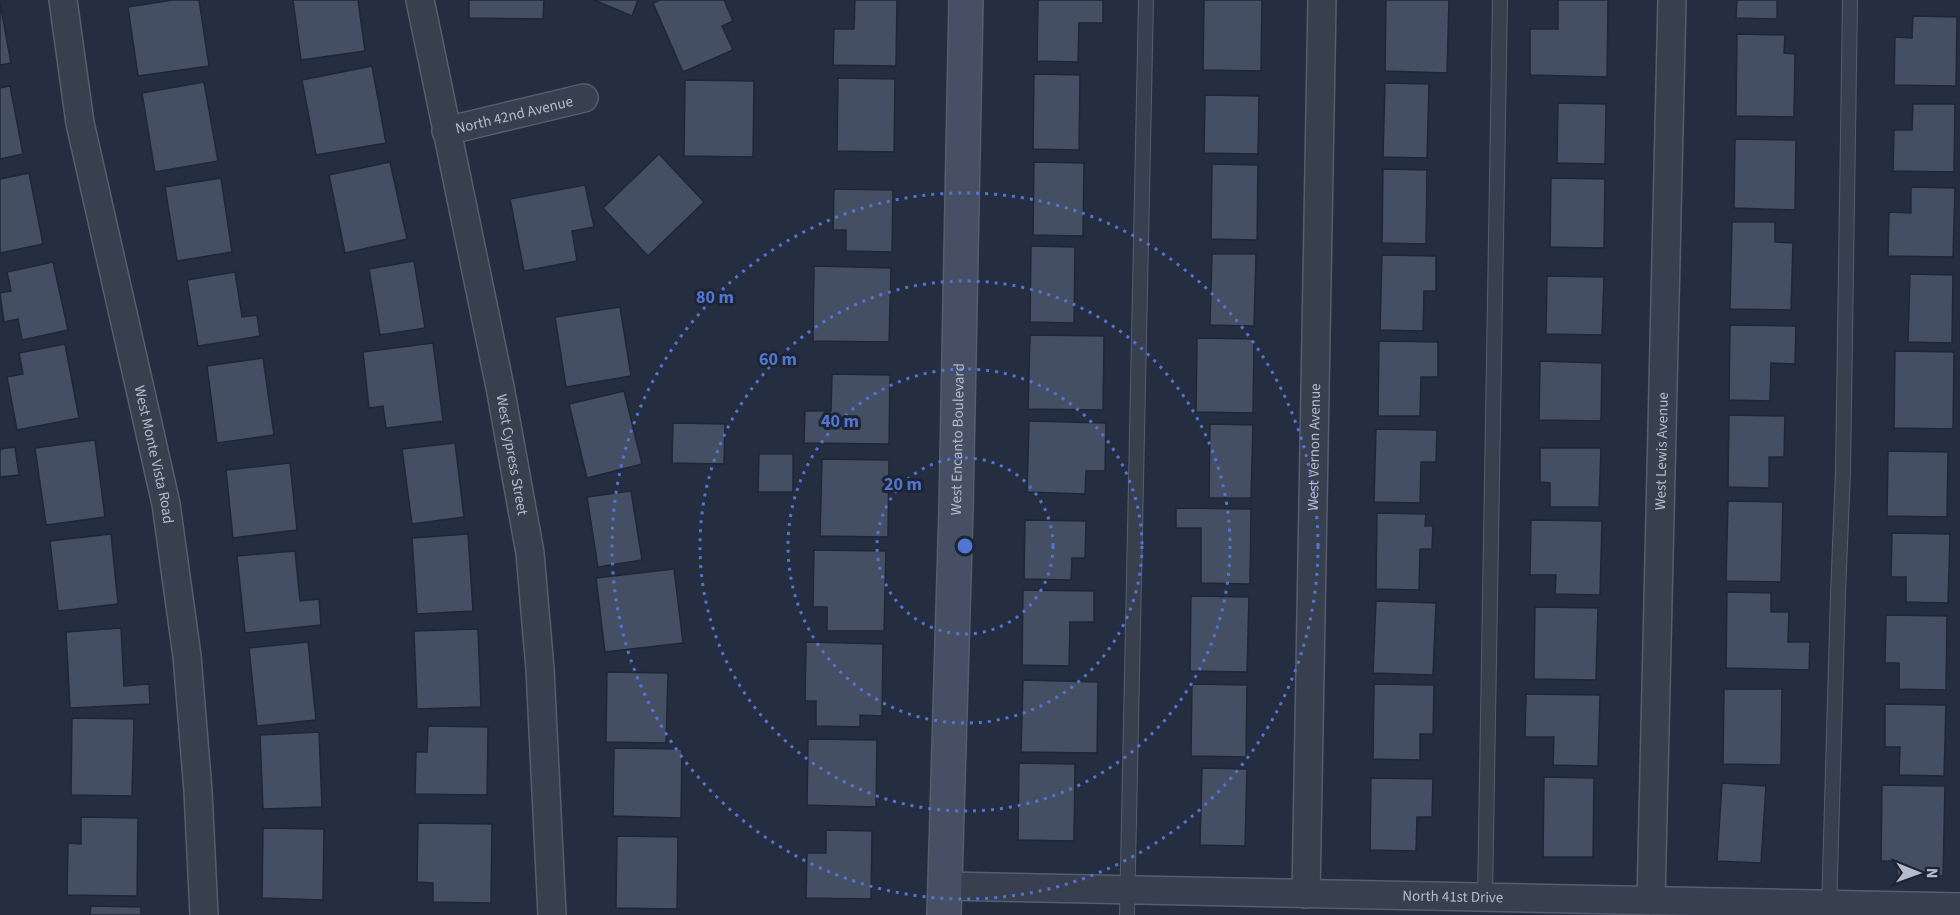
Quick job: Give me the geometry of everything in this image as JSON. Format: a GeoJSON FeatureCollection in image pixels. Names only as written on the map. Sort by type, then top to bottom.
{"type":"FeatureCollection","features":[{"type":"Feature","properties":{"kind":"street","name":"West Monte Vista Road"},"geometry":{"type":"LineString","coordinates":[[63,0],[80,123],[166,504],[188,667],[198,791],[204,915]]}},
{"type":"Feature","properties":{"kind":"street","name":"West Cypress Street"},"geometry":{"type":"LineString","coordinates":[[420,0],[500,387],[530,553],[540,669],[552,915]]}},
{"type":"Feature","properties":{"kind":"street","name":"West Encanto Boulevard"},"geometry":{"type":"LineString","coordinates":[[945,901],[966,0]]}},
{"type":"Feature","properties":{"kind":"street","name":"West Vernon Avenue"},"geometry":{"type":"LineString","coordinates":[[1306,894],[1322,0]]}},
{"type":"Feature","properties":{"kind":"street","name":"West Lewis Avenue"},"geometry":{"type":"LineString","coordinates":[[1651,901],[1672,0]]}},
{"type":"Feature","properties":{"kind":"street","name":"North 42nd Avenue"},"geometry":{"type":"LineString","coordinates":[[446,131],[584,98]]}},
{"type":"Feature","properties":{"kind":"street","name":"North 41st Drive"},"geometry":{"type":"LineString","coordinates":[[945,901],[1128,902],[1306,894],[1651,901],[1829,910],[1960,908]]}},
{"type":"Feature","properties":{"kind":"lane"},"geometry":{"type":"LineString","coordinates":[[1128,902],[1146,0]]}},
{"type":"Feature","properties":{"kind":"lane"},"geometry":{"type":"LineString","coordinates":[[1485,898],[1500,0]]}},
{"type":"Feature","properties":{"kind":"lane"},"geometry":{"type":"LineString","coordinates":[[1829,910],[1844,471],[1851,0]]}},
{"type":"Feature","properties":{"kind":"building"},"geometry":{"type":"Polygon","coordinates":[[[173,0],[199,0],[209,66],[138,76],[128,7],[173,0]]]}},
{"type":"Feature","properties":{"kind":"building"},"geometry":{"type":"Polygon","coordinates":[[[293,0],[358,0],[365,51],[301,60],[293,0]]]}},
{"type":"Feature","properties":{"kind":"building"},"geometry":{"type":"Polygon","coordinates":[[[469,0],[544,0],[543,19],[469,18],[469,0]]]}},
{"type":"Feature","properties":{"kind":"building"},"geometry":{"type":"Polygon","coordinates":[[[594,0],[638,0],[632,16],[594,0]]]}},
{"type":"Feature","properties":{"kind":"building"},"geometry":{"type":"Polygon","coordinates":[[[660,0],[724,0],[733,21],[722,26],[733,50],[683,72],[653,3],[660,0]]]}},
{"type":"Feature","properties":{"kind":"building"},"geometry":{"type":"Polygon","coordinates":[[[855,0],[897,0],[896,66],[833,65],[834,29],[854,29],[855,0]]]}},
{"type":"Feature","properties":{"kind":"building"},"geometry":{"type":"Polygon","coordinates":[[[1038,0],[1103,0],[1103,23],[1079,23],[1078,62],[1037,61],[1038,0]]]}},
{"type":"Feature","properties":{"kind":"building"},"geometry":{"type":"Polygon","coordinates":[[[1204,0],[1262,0],[1261,71],[1203,70],[1204,0]]]}},
{"type":"Feature","properties":{"kind":"building"},"geometry":{"type":"Polygon","coordinates":[[[1386,0],[1449,0],[1447,73],[1385,71],[1386,0]]]}},
{"type":"Feature","properties":{"kind":"building"},"geometry":{"type":"Polygon","coordinates":[[[1558,0],[1608,0],[1607,77],[1530,75],[1530,29],[1558,29],[1558,0]]]}},
{"type":"Feature","properties":{"kind":"building"},"geometry":{"type":"Polygon","coordinates":[[[1737,0],[1777,0],[1777,19],[1736,18],[1737,0]]]}},
{"type":"Feature","properties":{"kind":"building"},"geometry":{"type":"Polygon","coordinates":[[[0,3],[11,63],[0,65],[0,3]]]}},
{"type":"Feature","properties":{"kind":"building"},"geometry":{"type":"Polygon","coordinates":[[[1913,16],[1957,17],[1956,86],[1894,85],[1895,37],[1912,38],[1913,16]]]}},
{"type":"Feature","properties":{"kind":"building"},"geometry":{"type":"Polygon","coordinates":[[[1737,34],[1785,35],[1784,53],[1795,54],[1794,117],[1736,116],[1737,34]]]}},
{"type":"Feature","properties":{"kind":"building"},"geometry":{"type":"Polygon","coordinates":[[[372,66],[386,143],[316,155],[302,80],[372,66]]]}},
{"type":"Feature","properties":{"kind":"building"},"geometry":{"type":"Polygon","coordinates":[[[1034,74],[1080,75],[1079,150],[1033,149],[1034,74]]]}},
{"type":"Feature","properties":{"kind":"building"},"geometry":{"type":"Polygon","coordinates":[[[838,78],[895,79],[894,152],[837,151],[838,78]]]}},
{"type":"Feature","properties":{"kind":"building"},"geometry":{"type":"Polygon","coordinates":[[[685,80],[754,81],[753,157],[684,156],[685,80]]]}},
{"type":"Feature","properties":{"kind":"building"},"geometry":{"type":"Polygon","coordinates":[[[204,82],[218,161],[155,172],[142,93],[204,82]]]}},
{"type":"Feature","properties":{"kind":"building"},"geometry":{"type":"Polygon","coordinates":[[[1385,83],[1429,84],[1427,158],[1383,157],[1385,83]]]}},
{"type":"Feature","properties":{"kind":"building"},"geometry":{"type":"Polygon","coordinates":[[[10,86],[23,154],[0,159],[0,88],[10,86]]]}},
{"type":"Feature","properties":{"kind":"building"},"geometry":{"type":"Polygon","coordinates":[[[1205,95],[1259,96],[1258,154],[1204,153],[1205,95]]]}},
{"type":"Feature","properties":{"kind":"building"},"geometry":{"type":"Polygon","coordinates":[[[1558,103],[1606,104],[1605,164],[1557,163],[1558,103]]]}},
{"type":"Feature","properties":{"kind":"building"},"geometry":{"type":"Polygon","coordinates":[[[1913,104],[1955,104],[1954,172],[1893,171],[1894,130],[1912,130],[1913,104]]]}},
{"type":"Feature","properties":{"kind":"building"},"geometry":{"type":"Polygon","coordinates":[[[1735,139],[1796,140],[1795,210],[1734,208],[1735,139]]]}},
{"type":"Feature","properties":{"kind":"building"},"geometry":{"type":"Polygon","coordinates":[[[659,154],[704,202],[648,256],[603,208],[659,154]]]}},
{"type":"Feature","properties":{"kind":"building"},"geometry":{"type":"Polygon","coordinates":[[[390,162],[407,239],[345,253],[329,175],[390,162]]]}},
{"type":"Feature","properties":{"kind":"building"},"geometry":{"type":"Polygon","coordinates":[[[1034,162],[1084,163],[1083,236],[1033,235],[1034,162]]]}},
{"type":"Feature","properties":{"kind":"building"},"geometry":{"type":"Polygon","coordinates":[[[1212,164],[1258,165],[1257,240],[1211,239],[1212,164]]]}},
{"type":"Feature","properties":{"kind":"building"},"geometry":{"type":"Polygon","coordinates":[[[1383,169],[1427,170],[1426,244],[1382,243],[1383,169]]]}},
{"type":"Feature","properties":{"kind":"building"},"geometry":{"type":"Polygon","coordinates":[[[29,173],[43,244],[0,253],[0,179],[29,173]]]}},
{"type":"Feature","properties":{"kind":"building"},"geometry":{"type":"Polygon","coordinates":[[[221,178],[232,252],[177,261],[165,187],[221,178]]]}},
{"type":"Feature","properties":{"kind":"building"},"geometry":{"type":"Polygon","coordinates":[[[1551,178],[1605,179],[1604,248],[1550,247],[1551,178]]]}},
{"type":"Feature","properties":{"kind":"building"},"geometry":{"type":"Polygon","coordinates":[[[585,185],[594,227],[572,231],[577,261],[524,271],[510,199],[585,185]]]}},
{"type":"Feature","properties":{"kind":"building"},"geometry":{"type":"Polygon","coordinates":[[[1911,187],[1955,188],[1953,257],[1888,256],[1889,212],[1911,213],[1911,187]]]}},
{"type":"Feature","properties":{"kind":"building"},"geometry":{"type":"Polygon","coordinates":[[[834,189],[893,190],[892,252],[846,251],[846,230],[833,230],[834,189]]]}},
{"type":"Feature","properties":{"kind":"building"},"geometry":{"type":"Polygon","coordinates":[[[1732,222],[1775,222],[1775,242],[1793,243],[1791,310],[1730,309],[1732,222]]]}},
{"type":"Feature","properties":{"kind":"building"},"geometry":{"type":"Polygon","coordinates":[[[1031,246],[1075,247],[1074,323],[1030,322],[1031,246]]]}},
{"type":"Feature","properties":{"kind":"building"},"geometry":{"type":"Polygon","coordinates":[[[1212,254],[1256,254],[1254,326],[1210,325],[1212,254]]]}},
{"type":"Feature","properties":{"kind":"building"},"geometry":{"type":"Polygon","coordinates":[[[1382,255],[1436,256],[1436,291],[1424,291],[1423,331],[1380,330],[1382,255]]]}},
{"type":"Feature","properties":{"kind":"building"},"geometry":{"type":"Polygon","coordinates":[[[414,261],[425,328],[380,335],[369,269],[414,261]]]}},
{"type":"Feature","properties":{"kind":"building"},"geometry":{"type":"Polygon","coordinates":[[[53,262],[68,330],[22,340],[18,319],[4,322],[0,293],[11,291],[7,272],[53,262]]]}},
{"type":"Feature","properties":{"kind":"building"},"geometry":{"type":"Polygon","coordinates":[[[814,266],[891,268],[889,342],[813,341],[814,266]]]}},
{"type":"Feature","properties":{"kind":"building"},"geometry":{"type":"Polygon","coordinates":[[[235,272],[242,317],[257,315],[260,336],[198,346],[187,280],[235,272]]]}},
{"type":"Feature","properties":{"kind":"building"},"geometry":{"type":"Polygon","coordinates":[[[1910,274],[1953,275],[1952,343],[1908,342],[1910,274]]]}},
{"type":"Feature","properties":{"kind":"building"},"geometry":{"type":"Polygon","coordinates":[[[1547,276],[1604,277],[1602,335],[1546,334],[1547,276]]]}},
{"type":"Feature","properties":{"kind":"building"},"geometry":{"type":"Polygon","coordinates":[[[620,307],[631,376],[566,387],[555,317],[620,307]]]}},
{"type":"Feature","properties":{"kind":"building"},"geometry":{"type":"Polygon","coordinates":[[[1730,325],[1796,326],[1795,364],[1771,363],[1770,401],[1729,400],[1730,325]]]}},
{"type":"Feature","properties":{"kind":"building"},"geometry":{"type":"Polygon","coordinates":[[[1030,335],[1104,336],[1103,410],[1028,409],[1030,335]]]}},
{"type":"Feature","properties":{"kind":"building"},"geometry":{"type":"Polygon","coordinates":[[[1197,338],[1254,339],[1253,413],[1196,412],[1197,338]]]}},
{"type":"Feature","properties":{"kind":"building"},"geometry":{"type":"Polygon","coordinates":[[[1379,341],[1438,342],[1438,377],[1421,377],[1420,416],[1378,416],[1379,341]]]}},
{"type":"Feature","properties":{"kind":"building"},"geometry":{"type":"Polygon","coordinates":[[[433,343],[443,421],[386,428],[383,406],[369,408],[363,352],[433,343]]]}},
{"type":"Feature","properties":{"kind":"building"},"geometry":{"type":"Polygon","coordinates":[[[65,344],[79,418],[17,430],[7,377],[23,374],[19,353],[65,344]]]}},
{"type":"Feature","properties":{"kind":"building"},"geometry":{"type":"Polygon","coordinates":[[[1895,351],[1954,352],[1953,429],[1894,428],[1895,351]]]}},
{"type":"Feature","properties":{"kind":"building"},"geometry":{"type":"Polygon","coordinates":[[[263,358],[274,435],[217,443],[207,366],[263,358]]]}},
{"type":"Feature","properties":{"kind":"building"},"geometry":{"type":"Polygon","coordinates":[[[1540,361],[1602,363],[1601,421],[1539,420],[1540,361]]]}},
{"type":"Feature","properties":{"kind":"building"},"geometry":{"type":"Polygon","coordinates":[[[832,374],[890,375],[889,444],[804,443],[805,411],[831,411],[832,374]]]}},
{"type":"Feature","properties":{"kind":"building"},"geometry":{"type":"Polygon","coordinates":[[[624,391],[642,464],[587,478],[569,404],[624,391]]]}},
{"type":"Feature","properties":{"kind":"building"},"geometry":{"type":"Polygon","coordinates":[[[1729,415],[1785,416],[1784,457],[1769,457],[1769,488],[1728,487],[1729,415]]]}},
{"type":"Feature","properties":{"kind":"building"},"geometry":{"type":"Polygon","coordinates":[[[1029,421],[1106,423],[1105,471],[1086,471],[1085,494],[1027,492],[1029,421]]]}},
{"type":"Feature","properties":{"kind":"building"},"geometry":{"type":"Polygon","coordinates":[[[673,423],[725,424],[724,464],[672,463],[673,423]]]}},
{"type":"Feature","properties":{"kind":"building"},"geometry":{"type":"Polygon","coordinates":[[[1210,424],[1253,425],[1251,498],[1209,498],[1210,424]]]}},
{"type":"Feature","properties":{"kind":"building"},"geometry":{"type":"Polygon","coordinates":[[[1376,429],[1437,430],[1436,462],[1421,462],[1420,503],[1374,502],[1376,429]]]}},
{"type":"Feature","properties":{"kind":"building"},"geometry":{"type":"Polygon","coordinates":[[[95,440],[105,517],[46,525],[35,448],[95,440]]]}},
{"type":"Feature","properties":{"kind":"building"},"geometry":{"type":"Polygon","coordinates":[[[455,443],[464,517],[412,524],[402,449],[455,443]]]}},
{"type":"Feature","properties":{"kind":"building"},"geometry":{"type":"Polygon","coordinates":[[[15,447],[19,475],[0,477],[0,449],[15,447]]]}},
{"type":"Feature","properties":{"kind":"building"},"geometry":{"type":"Polygon","coordinates":[[[1540,448],[1601,448],[1599,507],[1550,507],[1550,483],[1540,482],[1540,448]]]}},
{"type":"Feature","properties":{"kind":"building"},"geometry":{"type":"Polygon","coordinates":[[[1888,451],[1948,452],[1947,517],[1887,516],[1888,451]]]}},
{"type":"Feature","properties":{"kind":"building"},"geometry":{"type":"Polygon","coordinates":[[[759,454],[793,454],[793,492],[758,492],[759,454]]]}},
{"type":"Feature","properties":{"kind":"building"},"geometry":{"type":"Polygon","coordinates":[[[822,459],[889,460],[888,537],[820,536],[822,459]]]}},
{"type":"Feature","properties":{"kind":"building"},"geometry":{"type":"Polygon","coordinates":[[[290,463],[297,530],[233,538],[226,470],[290,463]]]}},
{"type":"Feature","properties":{"kind":"building"},"geometry":{"type":"Polygon","coordinates":[[[631,491],[642,560],[598,567],[587,497],[631,491]]]}},
{"type":"Feature","properties":{"kind":"building"},"geometry":{"type":"Polygon","coordinates":[[[1728,501],[1783,502],[1781,582],[1726,581],[1728,501]]]}},
{"type":"Feature","properties":{"kind":"building"},"geometry":{"type":"Polygon","coordinates":[[[1176,508],[1251,509],[1250,584],[1201,583],[1201,528],[1176,528],[1176,508]]]}},
{"type":"Feature","properties":{"kind":"building"},"geometry":{"type":"Polygon","coordinates":[[[1377,513],[1426,514],[1425,526],[1433,526],[1432,549],[1420,549],[1419,590],[1376,589],[1377,513]]]}},
{"type":"Feature","properties":{"kind":"building"},"geometry":{"type":"Polygon","coordinates":[[[1025,520],[1086,521],[1085,558],[1072,558],[1071,580],[1024,579],[1025,520]]]}},
{"type":"Feature","properties":{"kind":"building"},"geometry":{"type":"Polygon","coordinates":[[[1531,520],[1602,521],[1600,595],[1555,594],[1556,575],[1530,575],[1531,520]]]}},
{"type":"Feature","properties":{"kind":"building"},"geometry":{"type":"Polygon","coordinates":[[[1892,533],[1950,534],[1948,603],[1906,602],[1906,577],[1891,577],[1892,533]]]}},
{"type":"Feature","properties":{"kind":"building"},"geometry":{"type":"Polygon","coordinates":[[[111,534],[118,604],[58,611],[50,541],[111,534]]]}},
{"type":"Feature","properties":{"kind":"building"},"geometry":{"type":"Polygon","coordinates":[[[468,534],[473,611],[417,614],[412,538],[468,534]]]}},
{"type":"Feature","properties":{"kind":"building"},"geometry":{"type":"Polygon","coordinates":[[[814,550],[886,551],[884,631],[827,631],[827,607],[813,607],[814,550]]]}},
{"type":"Feature","properties":{"kind":"building"},"geometry":{"type":"Polygon","coordinates":[[[295,551],[300,601],[319,599],[321,625],[245,633],[237,556],[295,551]]]}},
{"type":"Feature","properties":{"kind":"building"},"geometry":{"type":"Polygon","coordinates":[[[674,569],[683,643],[605,652],[596,578],[674,569]]]}},
{"type":"Feature","properties":{"kind":"building"},"geometry":{"type":"Polygon","coordinates":[[[1023,590],[1094,591],[1094,622],[1070,622],[1069,666],[1022,665],[1023,590]]]}},
{"type":"Feature","properties":{"kind":"building"},"geometry":{"type":"Polygon","coordinates":[[[1727,592],[1771,593],[1771,612],[1789,612],[1788,642],[1810,642],[1809,670],[1726,668],[1727,592]]]}},
{"type":"Feature","properties":{"kind":"building"},"geometry":{"type":"Polygon","coordinates":[[[1191,596],[1249,597],[1247,672],[1190,671],[1191,596]]]}},
{"type":"Feature","properties":{"kind":"building"},"geometry":{"type":"Polygon","coordinates":[[[1376,601],[1436,603],[1433,675],[1373,673],[1376,601]]]}},
{"type":"Feature","properties":{"kind":"building"},"geometry":{"type":"Polygon","coordinates":[[[1535,607],[1598,608],[1596,680],[1534,679],[1535,607]]]}},
{"type":"Feature","properties":{"kind":"building"},"geometry":{"type":"Polygon","coordinates":[[[1886,615],[1947,616],[1946,690],[1899,689],[1899,663],[1885,663],[1886,615]]]}},
{"type":"Feature","properties":{"kind":"building"},"geometry":{"type":"Polygon","coordinates":[[[121,628],[124,686],[149,684],[150,704],[70,708],[66,632],[121,628]]]}},
{"type":"Feature","properties":{"kind":"building"},"geometry":{"type":"Polygon","coordinates":[[[478,629],[481,707],[417,709],[414,631],[478,629]]]}},
{"type":"Feature","properties":{"kind":"building"},"geometry":{"type":"Polygon","coordinates":[[[308,642],[316,720],[257,726],[249,648],[308,642]]]}},
{"type":"Feature","properties":{"kind":"building"},"geometry":{"type":"Polygon","coordinates":[[[806,642],[883,644],[882,716],[860,715],[860,727],[816,726],[816,701],[805,701],[806,642]]]}},
{"type":"Feature","properties":{"kind":"building"},"geometry":{"type":"Polygon","coordinates":[[[607,672],[668,673],[666,743],[606,742],[607,672]]]}},
{"type":"Feature","properties":{"kind":"building"},"geometry":{"type":"Polygon","coordinates":[[[1023,680],[1098,682],[1097,753],[1021,752],[1023,680]]]}},
{"type":"Feature","properties":{"kind":"building"},"geometry":{"type":"Polygon","coordinates":[[[1192,684],[1247,685],[1246,757],[1191,756],[1192,684]]]}},
{"type":"Feature","properties":{"kind":"building"},"geometry":{"type":"Polygon","coordinates":[[[1374,684],[1434,685],[1433,734],[1420,734],[1420,760],[1373,759],[1374,684]]]}},
{"type":"Feature","properties":{"kind":"building"},"geometry":{"type":"Polygon","coordinates":[[[1724,689],[1782,689],[1781,765],[1723,764],[1724,689]]]}},
{"type":"Feature","properties":{"kind":"building"},"geometry":{"type":"Polygon","coordinates":[[[1526,694],[1600,695],[1598,766],[1553,765],[1554,737],[1525,737],[1526,694]]]}},
{"type":"Feature","properties":{"kind":"building"},"geometry":{"type":"Polygon","coordinates":[[[1885,704],[1946,705],[1944,776],[1899,775],[1900,747],[1885,747],[1885,704]]]}},
{"type":"Feature","properties":{"kind":"building"},"geometry":{"type":"Polygon","coordinates":[[[72,718],[134,719],[132,796],[71,795],[72,718]]]}},
{"type":"Feature","properties":{"kind":"building"},"geometry":{"type":"Polygon","coordinates":[[[428,726],[488,727],[487,795],[415,794],[416,752],[427,752],[428,726]]]}},
{"type":"Feature","properties":{"kind":"building"},"geometry":{"type":"Polygon","coordinates":[[[319,732],[322,807],[263,809],[260,735],[319,732]]]}},
{"type":"Feature","properties":{"kind":"building"},"geometry":{"type":"Polygon","coordinates":[[[808,739],[877,740],[876,807],[807,805],[808,739]]]}},
{"type":"Feature","properties":{"kind":"building"},"geometry":{"type":"Polygon","coordinates":[[[614,748],[682,749],[681,818],[613,816],[614,748]]]}},
{"type":"Feature","properties":{"kind":"building"},"geometry":{"type":"Polygon","coordinates":[[[1019,763],[1075,764],[1074,841],[1018,840],[1019,763]]]}},
{"type":"Feature","properties":{"kind":"building"},"geometry":{"type":"Polygon","coordinates":[[[1202,768],[1247,769],[1245,846],[1200,845],[1202,768]]]}},
{"type":"Feature","properties":{"kind":"building"},"geometry":{"type":"Polygon","coordinates":[[[1544,777],[1594,778],[1593,857],[1543,857],[1544,777]]]}},
{"type":"Feature","properties":{"kind":"building"},"geometry":{"type":"Polygon","coordinates":[[[1371,778],[1433,779],[1432,817],[1417,817],[1416,851],[1370,850],[1371,778]]]}},
{"type":"Feature","properties":{"kind":"building"},"geometry":{"type":"Polygon","coordinates":[[[1722,783],[1766,786],[1761,863],[1717,861],[1722,783]]]}},
{"type":"Feature","properties":{"kind":"building"},"geometry":{"type":"Polygon","coordinates":[[[1882,785],[1945,786],[1943,876],[1897,875],[1897,861],[1881,861],[1882,785]]]}},
{"type":"Feature","properties":{"kind":"building"},"geometry":{"type":"Polygon","coordinates":[[[81,817],[138,818],[137,896],[67,895],[68,843],[81,844],[81,817]]]}},
{"type":"Feature","properties":{"kind":"building"},"geometry":{"type":"Polygon","coordinates":[[[418,823],[492,824],[491,903],[433,902],[433,883],[417,882],[418,823]]]}},
{"type":"Feature","properties":{"kind":"building"},"geometry":{"type":"Polygon","coordinates":[[[263,828],[324,829],[323,900],[262,898],[263,828]]]}},
{"type":"Feature","properties":{"kind":"building"},"geometry":{"type":"Polygon","coordinates":[[[826,830],[872,831],[871,899],[806,898],[807,853],[826,853],[826,830]]]}},
{"type":"Feature","properties":{"kind":"building"},"geometry":{"type":"Polygon","coordinates":[[[617,836],[678,837],[677,909],[616,908],[617,836]]]}},
{"type":"Feature","properties":{"kind":"building"},"geometry":{"type":"Polygon","coordinates":[[[91,906],[141,907],[141,915],[90,915],[91,906]]]}}]}
